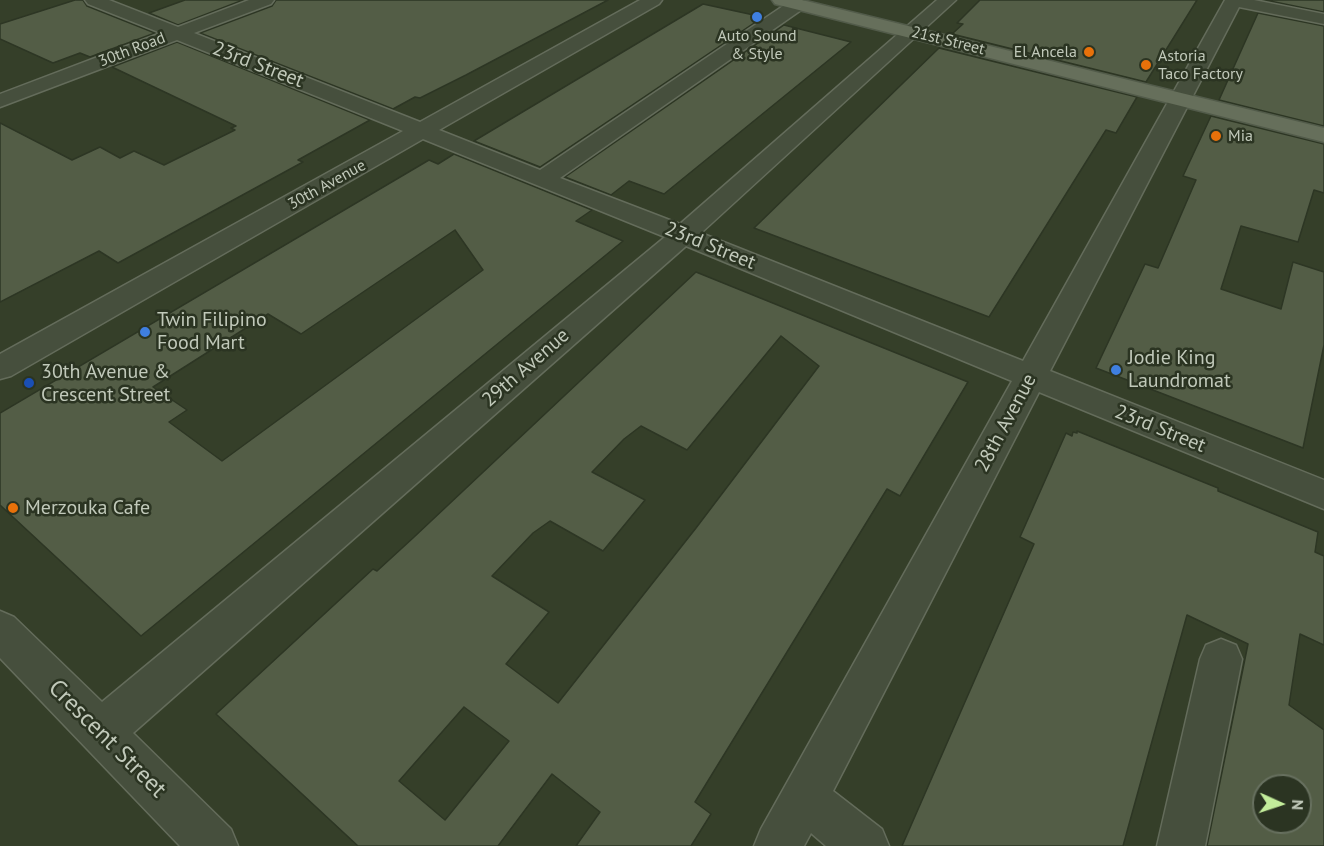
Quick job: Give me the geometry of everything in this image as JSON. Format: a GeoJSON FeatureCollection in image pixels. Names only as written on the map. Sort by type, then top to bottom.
{"type":"FeatureCollection","features":[{"type":"Feature","properties":{"kind":"main road","name":"21st Street"},"geometry":{"type":"LineString","coordinates":[[789,2],[1324,135]]}},
{"type":"Feature","properties":{"kind":"street","name":"23rd Street"},"geometry":{"type":"LineString","coordinates":[[94,0],[683,235],[1324,495]]}},
{"type":"Feature","properties":{"kind":"street","name":"30th Road"},"geometry":{"type":"LineString","coordinates":[[0,101],[265,0]]}},
{"type":"Feature","properties":{"kind":"street","name":"30th Avenue"},"geometry":{"type":"LineString","coordinates":[[0,368],[653,0]]}},
{"type":"Feature","properties":{"kind":"street","name":"29th Avenue"},"geometry":{"type":"LineString","coordinates":[[100,732],[683,235],[947,0]]}},
{"type":"Feature","properties":{"kind":"street"},"geometry":{"type":"LineString","coordinates":[[1234,1],[1324,19]]}},
{"type":"Feature","properties":{"kind":"street","name":"28th Avenue"},"geometry":{"type":"LineString","coordinates":[[778,846],[1234,1]]}},
{"type":"Feature","properties":{"kind":"street"},"geometry":{"type":"LineString","coordinates":[[541,180],[789,2]]}},
{"type":"Feature","properties":{"kind":"street","name":"Crescent Street"},"geometry":{"type":"LineString","coordinates":[[0,630],[214,846]]}},
{"type":"Feature","properties":{"kind":"street"},"geometry":{"type":"LineString","coordinates":[[1181,846],[1221,659]]}},
{"type":"Feature","properties":{"kind":"street"},"geometry":{"type":"LineString","coordinates":[[804,798],[865,846]]}},
{"type":"Feature","properties":{"kind":"building"},"geometry":{"type":"Polygon","coordinates":[[[75,0],[83,0],[87,6],[155,33],[90,57],[80,53],[53,63],[0,39],[0,24],[75,0]]]}},
{"type":"Feature","properties":{"kind":"building"},"geometry":{"type":"Polygon","coordinates":[[[185,0],[243,0],[178,25],[149,13],[185,0]]]}},
{"type":"Feature","properties":{"kind":"building"},"geometry":{"type":"Polygon","coordinates":[[[276,0],[608,0],[466,75],[393,109],[200,33],[272,6],[276,0]]]}},
{"type":"Feature","properties":{"kind":"building"},"geometry":{"type":"Polygon","coordinates":[[[980,0],[1197,0],[1146,82],[952,34],[963,24],[957,23],[980,0]]]}},
{"type":"Feature","properties":{"kind":"building"},"geometry":{"type":"Polygon","coordinates":[[[1265,0],[1324,0],[1324,12],[1265,0]]]}},
{"type":"Feature","properties":{"kind":"building"},"geometry":{"type":"Polygon","coordinates":[[[703,4],[763,17],[540,167],[474,141],[703,4]]]}},
{"type":"Feature","properties":{"kind":"building"},"geometry":{"type":"Polygon","coordinates":[[[1258,13],[1324,26],[1324,126],[1219,100],[1258,13]]]}},
{"type":"Feature","properties":{"kind":"building"},"geometry":{"type":"Polygon","coordinates":[[[784,25],[851,42],[664,194],[629,181],[611,195],[565,177],[784,25]]]}},
{"type":"Feature","properties":{"kind":"building"},"geometry":{"type":"Polygon","coordinates":[[[177,42],[370,120],[298,160],[303,162],[118,263],[99,251],[0,302],[0,123],[72,160],[100,147],[120,158],[134,151],[164,165],[235,130],[231,128],[236,126],[112,67],[177,42]]]}},
{"type":"Feature","properties":{"kind":"building"},"geometry":{"type":"Polygon","coordinates":[[[939,48],[1137,97],[1116,133],[1106,130],[989,317],[754,228],[939,48]]]}},
{"type":"Feature","properties":{"kind":"building"},"geometry":{"type":"Polygon","coordinates":[[[1211,116],[1324,144],[1324,193],[1314,190],[1298,242],[1241,226],[1221,289],[1281,309],[1293,262],[1324,272],[1324,345],[1303,448],[1096,368],[1145,264],[1158,268],[1196,180],[1183,176],[1211,116]]]}},
{"type":"Feature","properties":{"kind":"building"},"geometry":{"type":"Polygon","coordinates":[[[454,154],[592,210],[576,221],[623,241],[141,636],[0,505],[0,413],[429,160],[438,164],[454,154]],[[455,230],[301,334],[268,314],[153,387],[187,410],[169,422],[222,461],[483,270],[455,230]]]}},
{"type":"Feature","properties":{"kind":"building"},"geometry":{"type":"Polygon","coordinates":[[[696,272],[968,382],[900,496],[887,489],[695,802],[711,814],[691,846],[576,846],[600,812],[552,774],[498,846],[358,846],[216,714],[373,569],[377,571],[696,272]],[[781,336],[687,450],[641,426],[624,439],[592,472],[645,500],[603,551],[550,521],[533,533],[492,576],[549,612],[506,664],[558,703],[696,528],[819,366],[781,336]],[[464,707],[399,781],[445,820],[509,741],[464,707]]]}},
{"type":"Feature","properties":{"kind":"building"},"geometry":{"type":"Polygon","coordinates":[[[1077,431],[1218,488],[1218,491],[1318,532],[1315,552],[1324,556],[1324,645],[1300,634],[1289,705],[1324,730],[1324,846],[1207,846],[1248,644],[1187,615],[1123,846],[902,846],[1034,544],[1020,537],[1066,433],[1072,436],[1073,432],[1077,433],[1077,431]]]}},
{"type":"Feature","properties":{"kind":"place","name":"Auto Sound & Style"},"geometry":{"type":"Point","coordinates":[757,17]}},
{"type":"Feature","properties":{"kind":"place","name":"El Ancela"},"geometry":{"type":"Point","coordinates":[1089,52]}},
{"type":"Feature","properties":{"kind":"place","name":"Astoria Taco Factory"},"geometry":{"type":"Point","coordinates":[1146,65]}},
{"type":"Feature","properties":{"kind":"place","name":"Mia"},"geometry":{"type":"Point","coordinates":[1216,136]}},
{"type":"Feature","properties":{"kind":"place","name":"Twin Filipino Food Mart"},"geometry":{"type":"Point","coordinates":[145,332]}},
{"type":"Feature","properties":{"kind":"place","name":"Jodie King Laundromat"},"geometry":{"type":"Point","coordinates":[1116,370]}},
{"type":"Feature","properties":{"kind":"place","name":"30th Avenue & Crescent Street"},"geometry":{"type":"Point","coordinates":[29,383]}},
{"type":"Feature","properties":{"kind":"place","name":"Merzouka Cafe"},"geometry":{"type":"Point","coordinates":[13,508]}}]}
